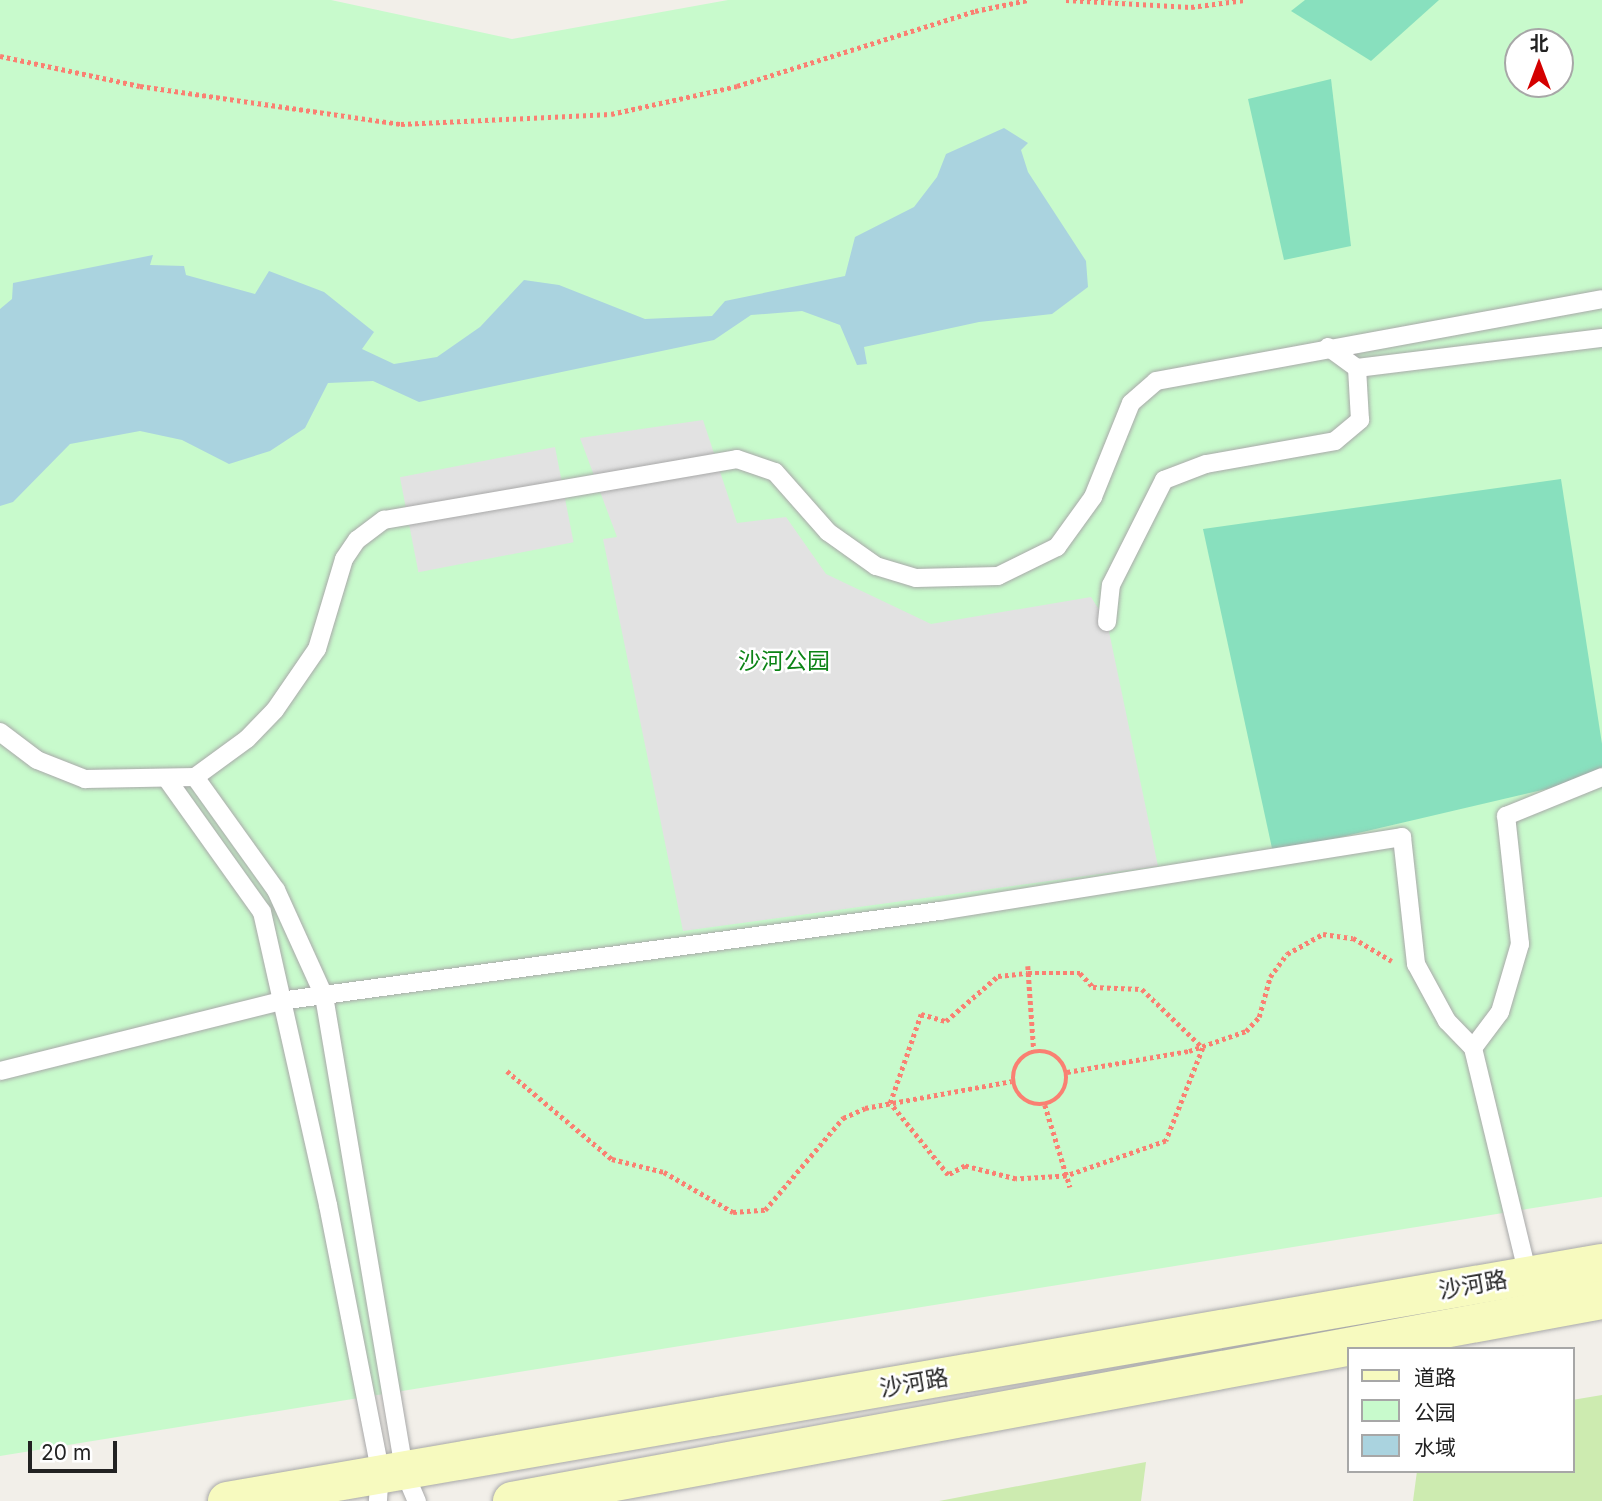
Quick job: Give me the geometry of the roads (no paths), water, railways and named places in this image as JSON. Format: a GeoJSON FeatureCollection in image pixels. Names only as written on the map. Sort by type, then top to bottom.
{"type":"FeatureCollection","features":[{"type":"Feature","properties":{"kind":"main road","name":"沙河路"},"geometry":{"type":"LineString","coordinates":[[227,1501],[395,1486],[1602,1263]]}},
{"type":"Feature","properties":{"kind":"main road","name":"沙河路"},"geometry":{"type":"LineString","coordinates":[[1347,1347],[1602,1300]]}},
{"type":"Feature","properties":{"kind":"main road","name":"沙河路"},"geometry":{"type":"LineString","coordinates":[[512,1501],[1346,1347]]}},
{"type":"Feature","properties":{"kind":"lane"},"geometry":{"type":"LineString","coordinates":[[0,732],[37,760],[85,779],[195,777],[247,739],[275,710],[317,649],[344,559],[356,540],[384,520],[737,459],[775,472],[828,533],[876,566],[916,578],[998,576],[1057,547],[1093,497],[1131,403],[1156,381],[1602,299]]}},
{"type":"Feature","properties":{"kind":"lane"},"geometry":{"type":"LineString","coordinates":[[1328,348],[1357,368],[1602,338]]}},
{"type":"Feature","properties":{"kind":"lane"},"geometry":{"type":"LineString","coordinates":[[1107,622],[1111,585],[1164,480],[1206,464],[1335,441],[1360,420],[1357,368]]}},
{"type":"Feature","properties":{"kind":"lane"},"geometry":{"type":"LineString","coordinates":[[195,777],[276,890],[324,996],[395,1486]]}},
{"type":"Feature","properties":{"kind":"lane"},"geometry":{"type":"LineString","coordinates":[[1473,1048],[1500,1012],[1520,944],[1506,816],[1602,777]]}},
{"type":"Feature","properties":{"kind":"lane"},"geometry":{"type":"LineString","coordinates":[[167,779],[262,912],[280,1002],[395,1486]]}},
{"type":"Feature","properties":{"kind":"lane"},"geometry":{"type":"LineString","coordinates":[[0,1071],[280,1002],[684,939],[1402,837],[1416,964],[1447,1021],[1473,1048],[1528,1276]]}},
{"type":"Feature","properties":{"kind":"water"},"geometry":{"type":"Polygon","coordinates":[[[1004,128],[1028,143],[1021,150],[1028,172],[1086,261],[1088,287],[1052,314],[979,322],[864,347],[867,364],[857,365],[840,325],[802,311],[751,315],[714,340],[419,402],[373,381],[328,383],[305,428],[270,451],[229,464],[182,440],[140,431],[70,444],[13,502],[0,506],[0,309],[12,299],[13,283],[153,255],[150,265],[184,266],[186,275],[255,294],[269,271],[324,292],[374,332],[362,349],[394,364],[437,357],[480,327],[524,280],[559,285],[645,319],[712,316],[725,301],[845,276],[855,237],[914,207],[937,177],[946,154],[1004,128]]]}},
{"type":"Feature","properties":{"kind":"park label","name":"沙河公园"},"geometry":{"type":"Point","coordinates":[784,661]}}]}
